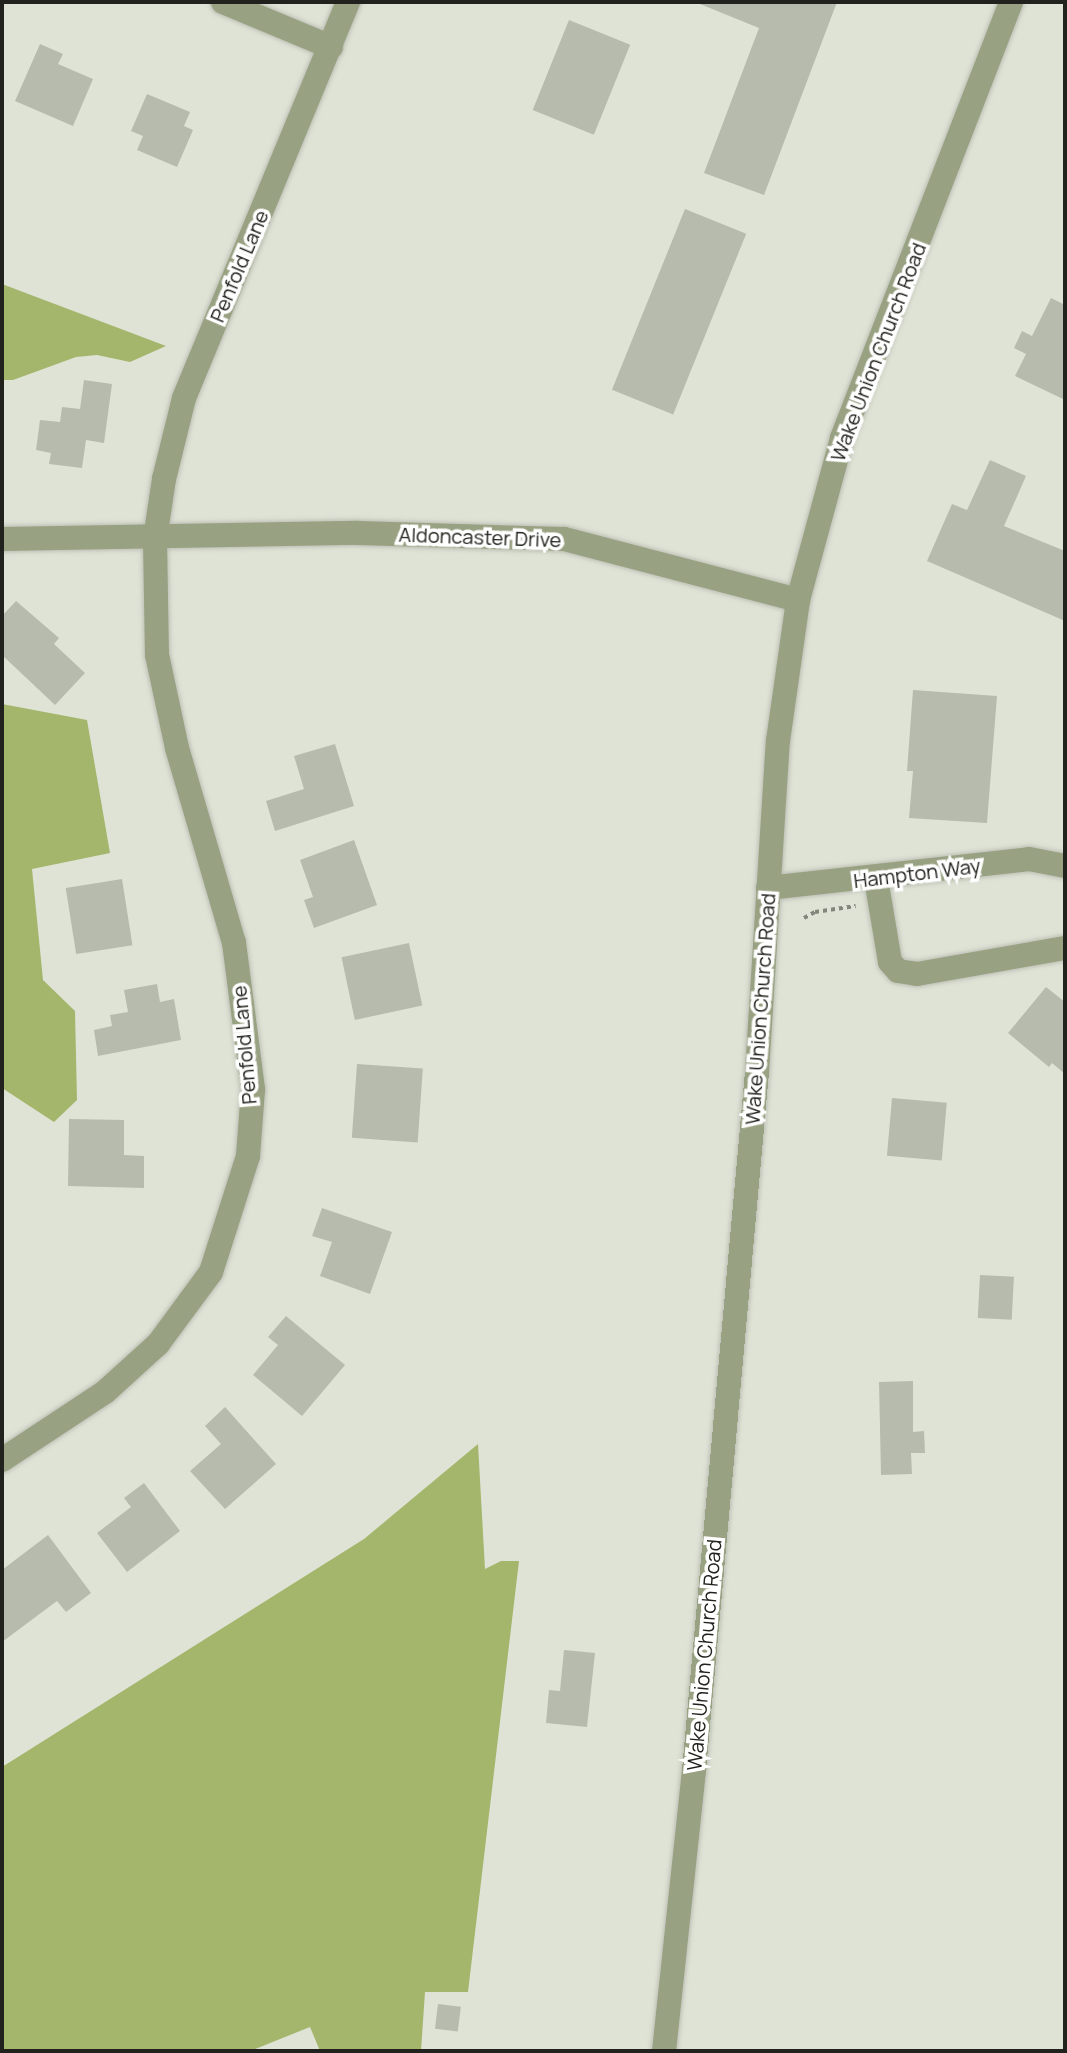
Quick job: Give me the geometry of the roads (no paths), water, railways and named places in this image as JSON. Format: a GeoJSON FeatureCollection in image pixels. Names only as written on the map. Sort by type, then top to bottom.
{"type":"FeatureCollection","features":[{"type":"Feature","properties":{"kind":"street"},"geometry":{"type":"LineString","coordinates":[[223,2],[331,47]]}},
{"type":"Feature","properties":{"kind":"street","name":"Penfold Lane"},"geometry":{"type":"LineString","coordinates":[[2,1460],[105,1392],[158,1344],[211,1272],[248,1156],[253,1089],[234,943],[177,748],[157,655],[155,539],[164,479],[184,398],[348,2]]}},
{"type":"Feature","properties":{"kind":"street","name":"Wake Union Church Road"},"geometry":{"type":"LineString","coordinates":[[664,2051],[695,1755],[757,1072],[778,741],[798,600],[842,438],[1011,2]]}},
{"type":"Feature","properties":{"kind":"street","name":"Aldoncaster Drive"},"geometry":{"type":"LineString","coordinates":[[155,539],[358,533],[564,539],[798,600]]}},
{"type":"Feature","properties":{"kind":"street"},"geometry":{"type":"LineString","coordinates":[[2,539],[155,539]]}},
{"type":"Feature","properties":{"kind":"street","name":"Hampton Way"},"geometry":{"type":"LineString","coordinates":[[768,888],[876,879],[1029,859],[1065,866]]}},
{"type":"Feature","properties":{"kind":"street"},"geometry":{"type":"LineString","coordinates":[[876,879],[890,962],[898,971],[917,974],[1065,948]]}}]}
